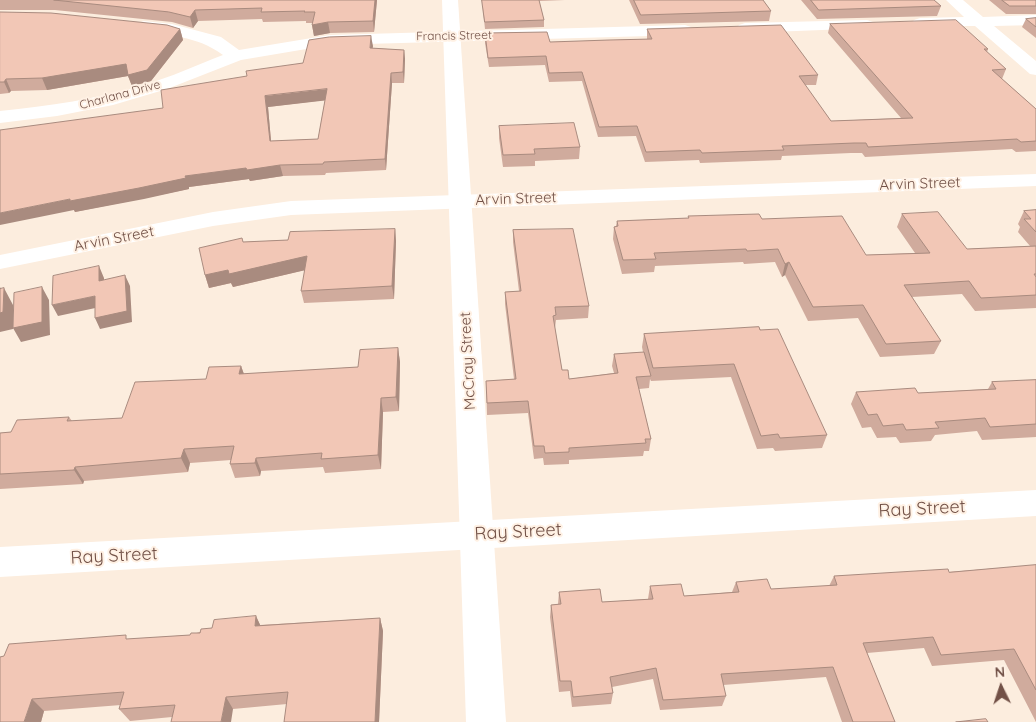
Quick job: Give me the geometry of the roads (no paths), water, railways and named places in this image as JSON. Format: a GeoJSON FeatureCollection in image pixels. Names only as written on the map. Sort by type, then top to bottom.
{"type":"FeatureCollection","features":[{"type":"Feature","properties":{"kind":"street","name":"McCray Street"},"geometry":{"type":"LineString","coordinates":[[450,0],[486,722]]}},
{"type":"Feature","properties":{"kind":"street"},"geometry":{"type":"LineString","coordinates":[[954,0],[1036,70]]}},
{"type":"Feature","properties":{"kind":"street"},"geometry":{"type":"LineString","coordinates":[[900,24],[1036,20]]}},
{"type":"Feature","properties":{"kind":"street"},"geometry":{"type":"LineString","coordinates":[[124,24],[172,29],[215,41],[236,56]]}},
{"type":"Feature","properties":{"kind":"street"},"geometry":{"type":"LineString","coordinates":[[731,29],[880,24]]}},
{"type":"Feature","properties":{"kind":"street","name":"Francis Street"},"geometry":{"type":"LineString","coordinates":[[236,56],[330,40],[701,30]]}},
{"type":"Feature","properties":{"kind":"street","name":"Charlana Drive"},"geometry":{"type":"LineString","coordinates":[[0,117],[77,107],[118,98],[151,88],[236,56]]}},
{"type":"Feature","properties":{"kind":"street","name":"Arvin Street"},"geometry":{"type":"LineString","coordinates":[[0,262],[243,214],[291,208],[1036,180]]}},
{"type":"Feature","properties":{"kind":"street","name":"Ray Street"},"geometry":{"type":"LineString","coordinates":[[0,562],[1036,503]]}}]}
